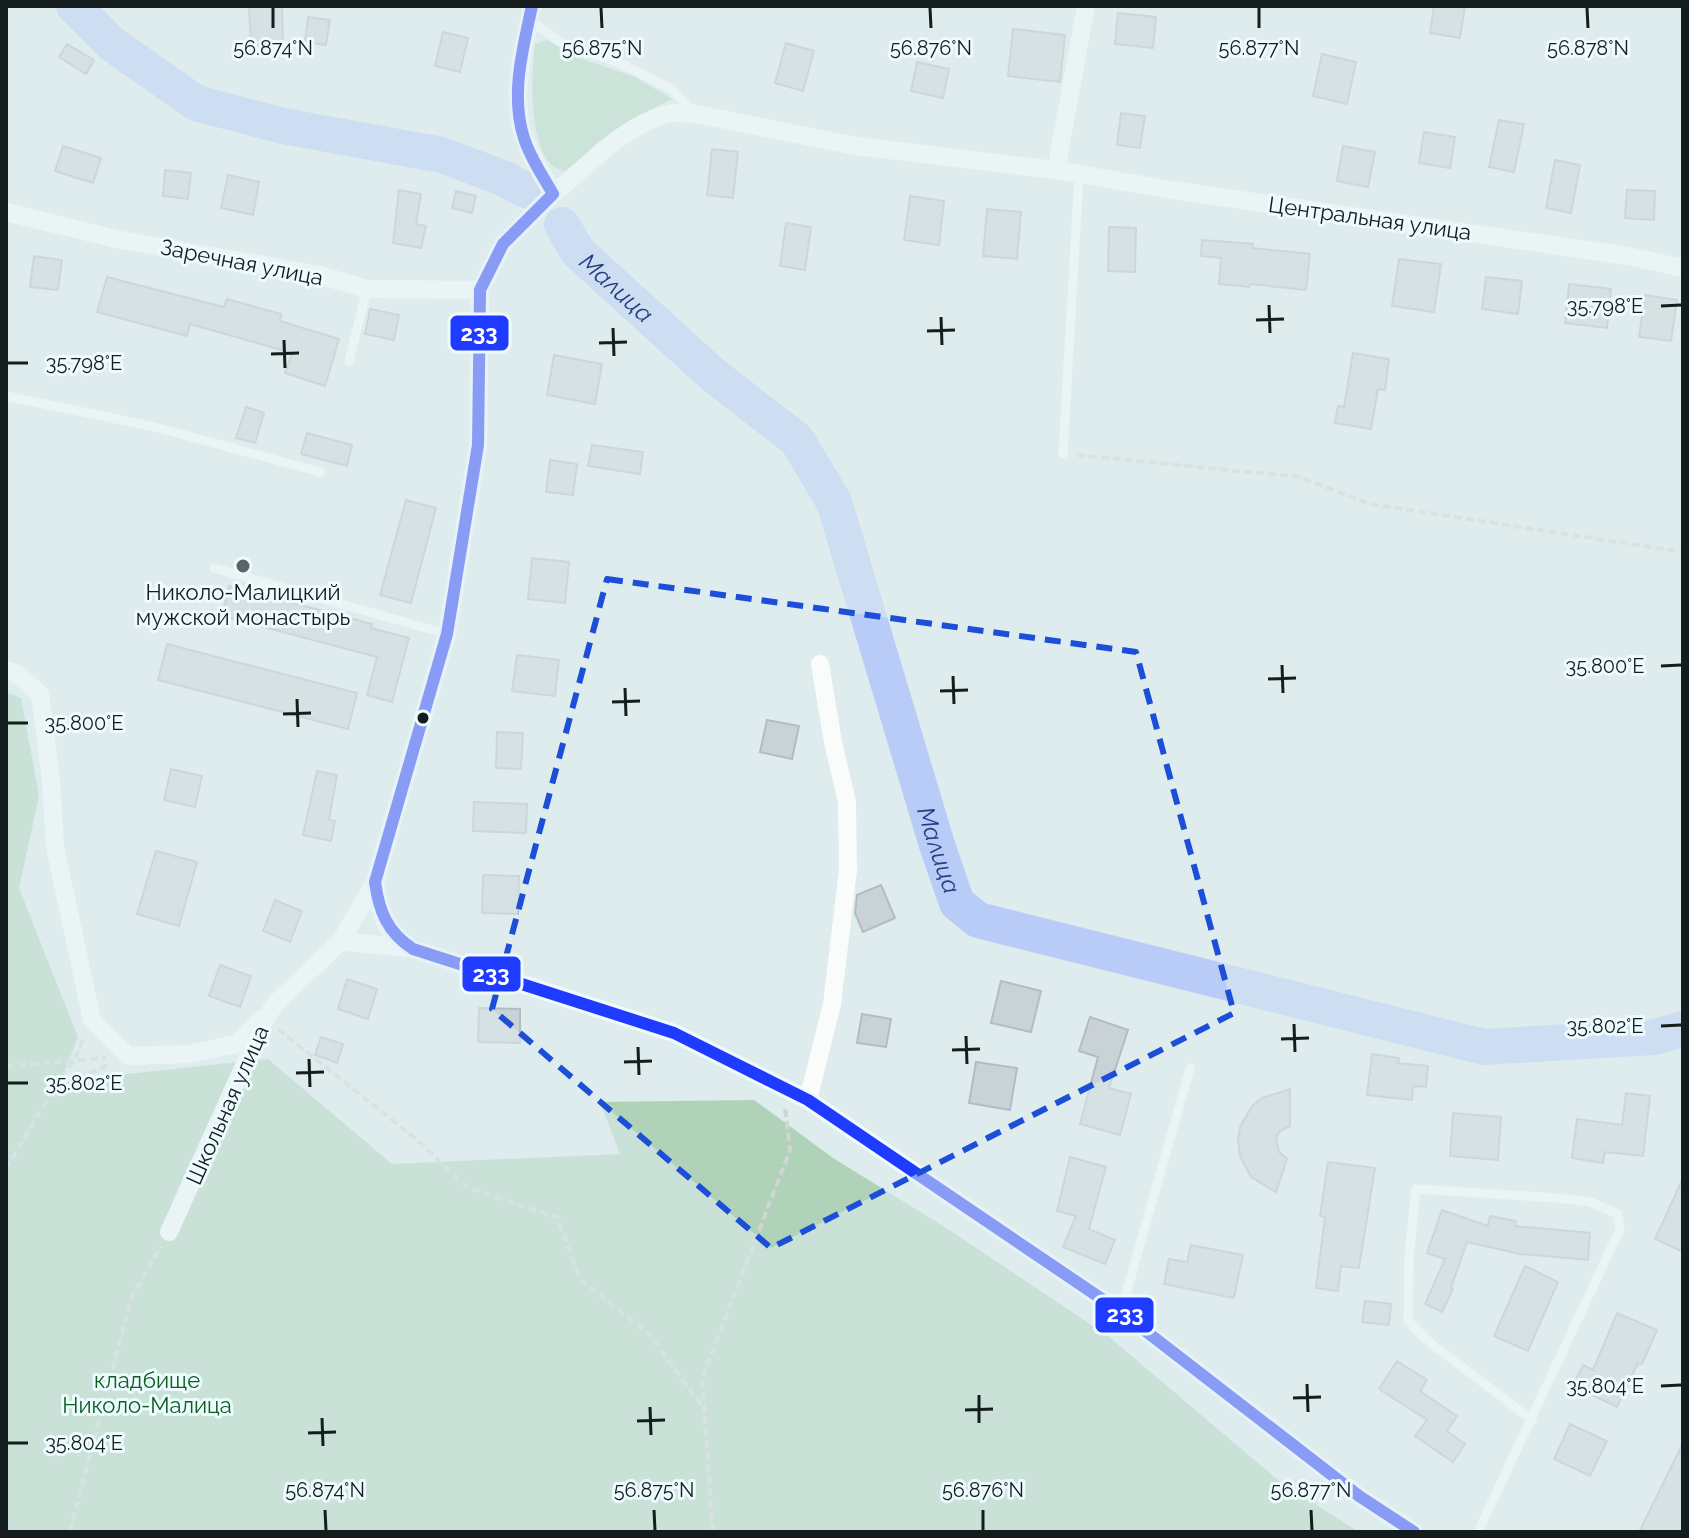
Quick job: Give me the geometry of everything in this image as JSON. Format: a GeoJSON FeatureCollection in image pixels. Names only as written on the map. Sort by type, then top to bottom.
{"type":"FeatureCollection","features":[{"type":"Feature","properties":{"kind":"street"},"geometry":{"type":"LineString","coordinates":[[1056,170],[1086,6]]}},
{"type":"Feature","properties":{"kind":"street"},"geometry":{"type":"LineString","coordinates":[[531,14],[518,91],[519,120],[525,140],[553,194]]}},
{"type":"Feature","properties":{"kind":"street","name":"Центральная улица"},"geometry":{"type":"LineString","coordinates":[[553,194],[643,124],[673,113],[697,114],[856,146],[1056,170],[1612,254],[1683,268]]}},
{"type":"Feature","properties":{"kind":"street","name":"Школьная улица"},"geometry":{"type":"LineString","coordinates":[[169,1232],[270,1011],[341,941],[375,882],[447,634],[478,445],[480,290],[503,244],[553,194]]}},
{"type":"Feature","properties":{"kind":"street","name":"Заречная улица"},"geometry":{"type":"LineString","coordinates":[[6,212],[116,239],[319,275],[367,289],[480,290]]}},
{"type":"Feature","properties":{"kind":"street"},"geometry":{"type":"LineString","coordinates":[[808,1100],[832,1004],[848,870],[847,802],[820,664]]}},
{"type":"Feature","properties":{"kind":"street"},"geometry":{"type":"LineString","coordinates":[[6,670],[16,673],[40,694],[51,780],[55,847],[92,1020],[128,1056],[188,1054],[236,1044],[270,1011]]}},
{"type":"Feature","properties":{"kind":"street"},"geometry":{"type":"LineString","coordinates":[[375,882],[378,908],[385,926],[399,941],[413,949]]}},
{"type":"Feature","properties":{"kind":"street"},"geometry":{"type":"LineString","coordinates":[[341,941],[413,949],[674,1033],[808,1100],[1121,1312],[1359,1496],[1414,1532]]}},
{"type":"Feature","properties":{"kind":"lane"},"geometry":{"type":"LineString","coordinates":[[531,14],[564,44],[620,63],[671,89],[697,114]]}},
{"type":"Feature","properties":{"kind":"lane"},"geometry":{"type":"LineString","coordinates":[[1063,454],[1079,175]]}},
{"type":"Feature","properties":{"kind":"lane"},"geometry":{"type":"LineString","coordinates":[[349,361],[367,289]]}},
{"type":"Feature","properties":{"kind":"lane"},"geometry":{"type":"LineString","coordinates":[[6,396],[155,427],[320,472]]}},
{"type":"Feature","properties":{"kind":"lane"},"geometry":{"type":"LineString","coordinates":[[214,568],[447,634]]}},
{"type":"Feature","properties":{"kind":"lane"},"geometry":{"type":"LineString","coordinates":[[1121,1312],[1190,1068]]}},
{"type":"Feature","properties":{"kind":"lane"},"geometry":{"type":"LineString","coordinates":[[1478,1532],[1532,1420],[1578,1315],[1620,1229],[1618,1214],[1590,1202],[1416,1189],[1409,1256],[1408,1321],[1428,1341],[1532,1420]]}},
{"type":"Feature","properties":{"kind":"path"},"geometry":{"type":"LineString","coordinates":[[1063,454],[1299,477],[1370,504],[1683,552]]}},
{"type":"Feature","properties":{"kind":"path"},"geometry":{"type":"LineString","coordinates":[[270,1011],[468,1188],[557,1217],[580,1279],[649,1334],[705,1410]]}},
{"type":"Feature","properties":{"kind":"path"},"geometry":{"type":"LineString","coordinates":[[6,1169],[54,1088],[74,1061],[92,1020]]}},
{"type":"Feature","properties":{"kind":"path"},"geometry":{"type":"LineString","coordinates":[[6,1066],[128,1056]]}},
{"type":"Feature","properties":{"kind":"path"},"geometry":{"type":"LineString","coordinates":[[54,1088],[128,1056]]}},
{"type":"Feature","properties":{"kind":"path"},"geometry":{"type":"LineString","coordinates":[[713,1532],[702,1379],[790,1150],[782,1087]]}},
{"type":"Feature","properties":{"kind":"path"},"geometry":{"type":"LineString","coordinates":[[70,1532],[131,1298],[169,1232]]}},
{"type":"Feature","properties":{"kind":"highlighted area"},"geometry":{"type":"Polygon","coordinates":[[[607,579],[1136,652],[1234,1013],[771,1248],[492,1009],[607,579]]]}},
{"type":"Feature","properties":{"kind":"green space"},"geometry":{"type":"Polygon","coordinates":[[[547,40],[574,56],[635,77],[672,99],[630,120],[597,143],[568,171],[554,167],[538,138],[534,118],[535,44],[547,40]]]}},
{"type":"Feature","properties":{"kind":"green space","name":"кладбище Николо-Малица"},"geometry":{"type":"Polygon","coordinates":[[[6,692],[21,698],[39,796],[19,888],[78,1037],[61,1081],[268,1059],[392,1164],[620,1154],[600,1102],[754,1100],[833,1158],[951,1231],[1108,1336],[1279,1481],[1359,1532],[6,1532],[6,692]]]}},
{"type":"Feature","properties":{"kind":"building"},"geometry":{"type":"Polygon","coordinates":[[[249,6],[282,6],[283,44],[251,46],[249,6]]]}},
{"type":"Feature","properties":{"kind":"building"},"geometry":{"type":"Polygon","coordinates":[[[1434,6],[1465,6],[1460,38],[1430,33],[1434,6]]]}},
{"type":"Feature","properties":{"kind":"building"},"geometry":{"type":"Polygon","coordinates":[[[1118,13],[1156,17],[1153,48],[1115,44],[1118,13]]]}},
{"type":"Feature","properties":{"kind":"building"},"geometry":{"type":"Polygon","coordinates":[[[308,17],[330,20],[326,45],[305,42],[308,17]]]}},
{"type":"Feature","properties":{"kind":"building"},"geometry":{"type":"Polygon","coordinates":[[[1013,29],[1065,35],[1060,82],[1008,76],[1013,29]]]}},
{"type":"Feature","properties":{"kind":"building"},"geometry":{"type":"Polygon","coordinates":[[[443,32],[468,38],[460,72],[435,66],[443,32]]]}},
{"type":"Feature","properties":{"kind":"building"},"geometry":{"type":"Polygon","coordinates":[[[786,43],[814,51],[803,91],[775,83],[786,43]]]}},
{"type":"Feature","properties":{"kind":"building"},"geometry":{"type":"Polygon","coordinates":[[[67,44],[94,60],[86,74],[59,57],[67,44]]]}},
{"type":"Feature","properties":{"kind":"building"},"geometry":{"type":"Polygon","coordinates":[[[1322,54],[1356,62],[1347,104],[1313,96],[1322,54]]]}},
{"type":"Feature","properties":{"kind":"building"},"geometry":{"type":"Polygon","coordinates":[[[917,62],[949,69],[943,98],[911,91],[917,62]]]}},
{"type":"Feature","properties":{"kind":"building"},"geometry":{"type":"Polygon","coordinates":[[[1121,113],[1145,116],[1140,148],[1117,145],[1121,113]]]}},
{"type":"Feature","properties":{"kind":"building"},"geometry":{"type":"Polygon","coordinates":[[[1499,120],[1524,124],[1514,172],[1489,167],[1499,120]]]}},
{"type":"Feature","properties":{"kind":"building"},"geometry":{"type":"Polygon","coordinates":[[[1424,132],[1455,137],[1450,168],[1419,163],[1424,132]]]}},
{"type":"Feature","properties":{"kind":"building"},"geometry":{"type":"Polygon","coordinates":[[[63,146],[101,158],[93,183],[55,171],[63,146]]]}},
{"type":"Feature","properties":{"kind":"building"},"geometry":{"type":"Polygon","coordinates":[[[1343,146],[1375,152],[1368,187],[1337,181],[1343,146]]]}},
{"type":"Feature","properties":{"kind":"building"},"geometry":{"type":"Polygon","coordinates":[[[712,149],[738,152],[733,198],[707,195],[712,149]]]}},
{"type":"Feature","properties":{"kind":"building"},"geometry":{"type":"Polygon","coordinates":[[[1555,160],[1580,165],[1571,213],[1546,208],[1555,160]]]}},
{"type":"Feature","properties":{"kind":"building"},"geometry":{"type":"Polygon","coordinates":[[[165,170],[191,173],[188,199],[163,196],[165,170]]]}},
{"type":"Feature","properties":{"kind":"building"},"geometry":{"type":"Polygon","coordinates":[[[228,175],[259,182],[253,215],[221,208],[228,175]]]}},
{"type":"Feature","properties":{"kind":"building"},"geometry":{"type":"Polygon","coordinates":[[[399,190],[421,194],[416,224],[426,226],[421,248],[393,243],[399,190]]]}},
{"type":"Feature","properties":{"kind":"building"},"geometry":{"type":"Polygon","coordinates":[[[1627,190],[1655,191],[1654,220],[1625,218],[1627,190]]]}},
{"type":"Feature","properties":{"kind":"building"},"geometry":{"type":"Polygon","coordinates":[[[456,191],[476,196],[472,213],[452,208],[456,191]]]}},
{"type":"Feature","properties":{"kind":"building"},"geometry":{"type":"Polygon","coordinates":[[[910,196],[944,201],[939,245],[904,240],[910,196]]]}},
{"type":"Feature","properties":{"kind":"building"},"geometry":{"type":"Polygon","coordinates":[[[987,209],[1021,212],[1017,259],[983,256],[987,209]]]}},
{"type":"Feature","properties":{"kind":"building"},"geometry":{"type":"Polygon","coordinates":[[[786,223],[811,227],[805,270],[780,266],[786,223]]]}},
{"type":"Feature","properties":{"kind":"building"},"geometry":{"type":"Polygon","coordinates":[[[1109,227],[1136,228],[1135,272],[1108,271],[1109,227]]]}},
{"type":"Feature","properties":{"kind":"building"},"geometry":{"type":"Polygon","coordinates":[[[1202,240],[1253,244],[1252,248],[1310,254],[1306,290],[1219,284],[1221,258],[1201,256],[1202,240]]]}},
{"type":"Feature","properties":{"kind":"building"},"geometry":{"type":"Polygon","coordinates":[[[34,256],[62,260],[58,290],[30,287],[34,256]]]}},
{"type":"Feature","properties":{"kind":"building"},"geometry":{"type":"Polygon","coordinates":[[[1399,259],[1441,264],[1434,312],[1392,306],[1399,259]]]}},
{"type":"Feature","properties":{"kind":"building"},"geometry":{"type":"Polygon","coordinates":[[[107,277],[224,307],[227,299],[281,314],[280,321],[339,339],[325,386],[285,373],[292,353],[190,324],[187,336],[97,312],[107,277]]]}},
{"type":"Feature","properties":{"kind":"building"},"geometry":{"type":"Polygon","coordinates":[[[1486,277],[1522,281],[1518,314],[1482,309],[1486,277]]]}},
{"type":"Feature","properties":{"kind":"building"},"geometry":{"type":"Polygon","coordinates":[[[1569,284],[1611,289],[1607,328],[1565,323],[1569,284]]]}},
{"type":"Feature","properties":{"kind":"building"},"geometry":{"type":"Polygon","coordinates":[[[1645,295],[1677,300],[1671,341],[1639,337],[1645,295]]]}},
{"type":"Feature","properties":{"kind":"building"},"geometry":{"type":"Polygon","coordinates":[[[370,309],[399,315],[394,340],[365,334],[370,309]]]}},
{"type":"Feature","properties":{"kind":"building"},"geometry":{"type":"Polygon","coordinates":[[[1353,353],[1389,359],[1385,390],[1378,389],[1371,429],[1335,423],[1338,406],[1344,407],[1353,353]]]}},
{"type":"Feature","properties":{"kind":"building"},"geometry":{"type":"Polygon","coordinates":[[[554,355],[602,364],[595,404],[547,395],[554,355]]]}},
{"type":"Feature","properties":{"kind":"building"},"geometry":{"type":"Polygon","coordinates":[[[246,407],[264,413],[255,443],[236,438],[246,407]]]}},
{"type":"Feature","properties":{"kind":"building"},"geometry":{"type":"Polygon","coordinates":[[[307,433],[352,445],[347,466],[301,454],[307,433]]]}},
{"type":"Feature","properties":{"kind":"building"},"geometry":{"type":"Polygon","coordinates":[[[592,445],[643,452],[640,474],[588,466],[592,445]]]}},
{"type":"Feature","properties":{"kind":"building"},"geometry":{"type":"Polygon","coordinates":[[[550,460],[577,464],[573,495],[546,492],[550,460]]]}},
{"type":"Feature","properties":{"kind":"building"},"geometry":{"type":"Polygon","coordinates":[[[406,500],[436,508],[411,603],[380,595],[406,500]]]}},
{"type":"Feature","properties":{"kind":"building"},"geometry":{"type":"Polygon","coordinates":[[[532,558],[569,562],[565,603],[528,599],[532,558]]]}},
{"type":"Feature","properties":{"kind":"building"},"geometry":{"type":"Polygon","coordinates":[[[229,586],[372,624],[371,628],[409,638],[392,702],[367,695],[377,657],[222,616],[229,586]]]}},
{"type":"Feature","properties":{"kind":"building"},"geometry":{"type":"Polygon","coordinates":[[[167,644],[357,693],[348,729],[158,680],[167,644]]]}},
{"type":"Feature","properties":{"kind":"building"},"geometry":{"type":"Polygon","coordinates":[[[517,655],[559,660],[555,696],[512,691],[517,655]]]}},
{"type":"Feature","properties":{"kind":"building"},"geometry":{"type":"Polygon","coordinates":[[[767,720],[799,726],[792,759],[760,752],[767,720]]]}},
{"type":"Feature","properties":{"kind":"building"},"geometry":{"type":"Polygon","coordinates":[[[497,732],[523,733],[521,769],[496,768],[497,732]]]}},
{"type":"Feature","properties":{"kind":"building"},"geometry":{"type":"Polygon","coordinates":[[[171,769],[202,776],[195,807],[164,800],[171,769]]]}},
{"type":"Feature","properties":{"kind":"building"},"geometry":{"type":"Polygon","coordinates":[[[317,771],[337,775],[329,820],[335,821],[331,841],[303,835],[317,771]]]}},
{"type":"Feature","properties":{"kind":"building"},"geometry":{"type":"Polygon","coordinates":[[[474,802],[527,804],[526,833],[473,831],[474,802]]]}},
{"type":"Feature","properties":{"kind":"building"},"geometry":{"type":"Polygon","coordinates":[[[156,851],[197,862],[179,926],[137,914],[156,851]]]}},
{"type":"Feature","properties":{"kind":"building"},"geometry":{"type":"Polygon","coordinates":[[[483,875],[519,876],[518,914],[482,913],[483,875]]]}},
{"type":"Feature","properties":{"kind":"building"},"geometry":{"type":"Polygon","coordinates":[[[881,885],[895,918],[863,932],[855,913],[857,895],[881,885]]]}},
{"type":"Feature","properties":{"kind":"building"},"geometry":{"type":"Polygon","coordinates":[[[275,900],[302,911],[290,942],[263,931],[275,900]]]}},
{"type":"Feature","properties":{"kind":"building"},"geometry":{"type":"Polygon","coordinates":[[[220,965],[251,976],[240,1007],[209,996],[220,965]]]}},
{"type":"Feature","properties":{"kind":"building"},"geometry":{"type":"Polygon","coordinates":[[[347,979],[377,989],[368,1019],[338,1009],[347,979]]]}},
{"type":"Feature","properties":{"kind":"building"},"geometry":{"type":"Polygon","coordinates":[[[1001,981],[1041,991],[1031,1032],[991,1023],[1001,981]]]}},
{"type":"Feature","properties":{"kind":"building"},"geometry":{"type":"Polygon","coordinates":[[[479,1008],[520,1009],[520,1043],[478,1042],[479,1008]]]}},
{"type":"Feature","properties":{"kind":"building"},"geometry":{"type":"Polygon","coordinates":[[[862,1014],[891,1019],[886,1047],[857,1043],[862,1014]]]}},
{"type":"Feature","properties":{"kind":"building"},"geometry":{"type":"Polygon","coordinates":[[[1090,1017],[1128,1030],[1109,1088],[1131,1094],[1120,1135],[1080,1124],[1098,1057],[1079,1051],[1090,1017]]]}},
{"type":"Feature","properties":{"kind":"building"},"geometry":{"type":"Polygon","coordinates":[[[321,1037],[343,1044],[337,1063],[315,1055],[321,1037]]]}},
{"type":"Feature","properties":{"kind":"building"},"geometry":{"type":"Polygon","coordinates":[[[1372,1054],[1399,1058],[1398,1063],[1428,1066],[1426,1087],[1413,1086],[1412,1100],[1367,1095],[1372,1054]]]}},
{"type":"Feature","properties":{"kind":"building"},"geometry":{"type":"Polygon","coordinates":[[[976,1062],[1017,1068],[1010,1110],[969,1103],[976,1062]]]}},
{"type":"Feature","properties":{"kind":"building"},"geometry":{"type":"Polygon","coordinates":[[[1290,1089],[1290,1126],[1280,1131],[1276,1138],[1279,1152],[1287,1159],[1276,1192],[1251,1177],[1240,1156],[1238,1141],[1240,1127],[1252,1106],[1262,1098],[1290,1089]]]}},
{"type":"Feature","properties":{"kind":"building"},"geometry":{"type":"Polygon","coordinates":[[[1626,1093],[1650,1096],[1643,1156],[1605,1152],[1603,1163],[1572,1158],[1577,1119],[1622,1125],[1626,1093]]]}},
{"type":"Feature","properties":{"kind":"building"},"geometry":{"type":"Polygon","coordinates":[[[1453,1113],[1501,1117],[1498,1160],[1450,1156],[1453,1113]]]}},
{"type":"Feature","properties":{"kind":"building"},"geometry":{"type":"Polygon","coordinates":[[[1070,1157],[1106,1167],[1089,1229],[1115,1240],[1105,1264],[1063,1247],[1076,1216],[1057,1211],[1070,1157]]]}},
{"type":"Feature","properties":{"kind":"building"},"geometry":{"type":"Polygon","coordinates":[[[1328,1162],[1375,1168],[1359,1268],[1341,1266],[1338,1291],[1316,1288],[1325,1217],[1320,1216],[1328,1162]]]}},
{"type":"Feature","properties":{"kind":"building"},"geometry":{"type":"Polygon","coordinates":[[[1683,1178],[1683,1252],[1655,1239],[1683,1178]]]}},
{"type":"Feature","properties":{"kind":"building"},"geometry":{"type":"Polygon","coordinates":[[[1442,1210],[1488,1226],[1490,1216],[1516,1221],[1515,1226],[1590,1233],[1588,1260],[1520,1254],[1467,1242],[1453,1289],[1442,1312],[1425,1304],[1445,1259],[1427,1253],[1442,1210]]]}},
{"type":"Feature","properties":{"kind":"building"},"geometry":{"type":"Polygon","coordinates":[[[1191,1245],[1243,1255],[1234,1298],[1164,1284],[1169,1259],[1187,1262],[1191,1245]]]}},
{"type":"Feature","properties":{"kind":"building"},"geometry":{"type":"Polygon","coordinates":[[[1525,1266],[1558,1282],[1528,1351],[1494,1336],[1525,1266]]]}},
{"type":"Feature","properties":{"kind":"building"},"geometry":{"type":"Polygon","coordinates":[[[1365,1301],[1391,1304],[1389,1325],[1362,1322],[1365,1301]]]}},
{"type":"Feature","properties":{"kind":"building"},"geometry":{"type":"Polygon","coordinates":[[[1617,1313],[1657,1330],[1617,1407],[1573,1386],[1583,1365],[1593,1370],[1617,1313]]]}},
{"type":"Feature","properties":{"kind":"building"},"geometry":{"type":"Polygon","coordinates":[[[1397,1361],[1427,1380],[1420,1391],[1457,1416],[1447,1431],[1465,1444],[1453,1462],[1415,1436],[1427,1420],[1379,1389],[1397,1361]]]}},
{"type":"Feature","properties":{"kind":"building"},"geometry":{"type":"Polygon","coordinates":[[[1570,1424],[1607,1441],[1590,1476],[1554,1459],[1570,1424]]]}},
{"type":"Feature","properties":{"kind":"building"},"geometry":{"type":"Polygon","coordinates":[[[1683,1443],[1683,1532],[1639,1532],[1683,1443]]]}},
{"type":"Feature","properties":{"kind":"waterway","name":"Малица"},"geometry":{"type":"LineString","coordinates":[[74,6],[112,44],[196,103],[283,126],[442,155],[525,190]]}},
{"type":"Feature","properties":{"kind":"waterway","name":"Малица"},"geometry":{"type":"LineString","coordinates":[[562,225],[578,252],[712,374],[797,440],[834,502],[957,903],[978,920],[1484,1047],[1654,1037],[1683,1029]]}},
{"type":"Feature","properties":{"kind":"transit line","name":"233"},"geometry":{"type":"LineString","coordinates":[[532,6],[519,72],[518,105],[527,145],[553,194],[503,244],[480,290],[478,445],[447,634],[375,882],[386,920],[413,949],[674,1033],[808,1100],[1121,1312],[1359,1496],[1414,1532]]}},
{"type":"Feature","properties":{"kind":"place","name":"Николо-Малицкий мужской монастырь"},"geometry":{"type":"Point","coordinates":[243,566]}}]}
